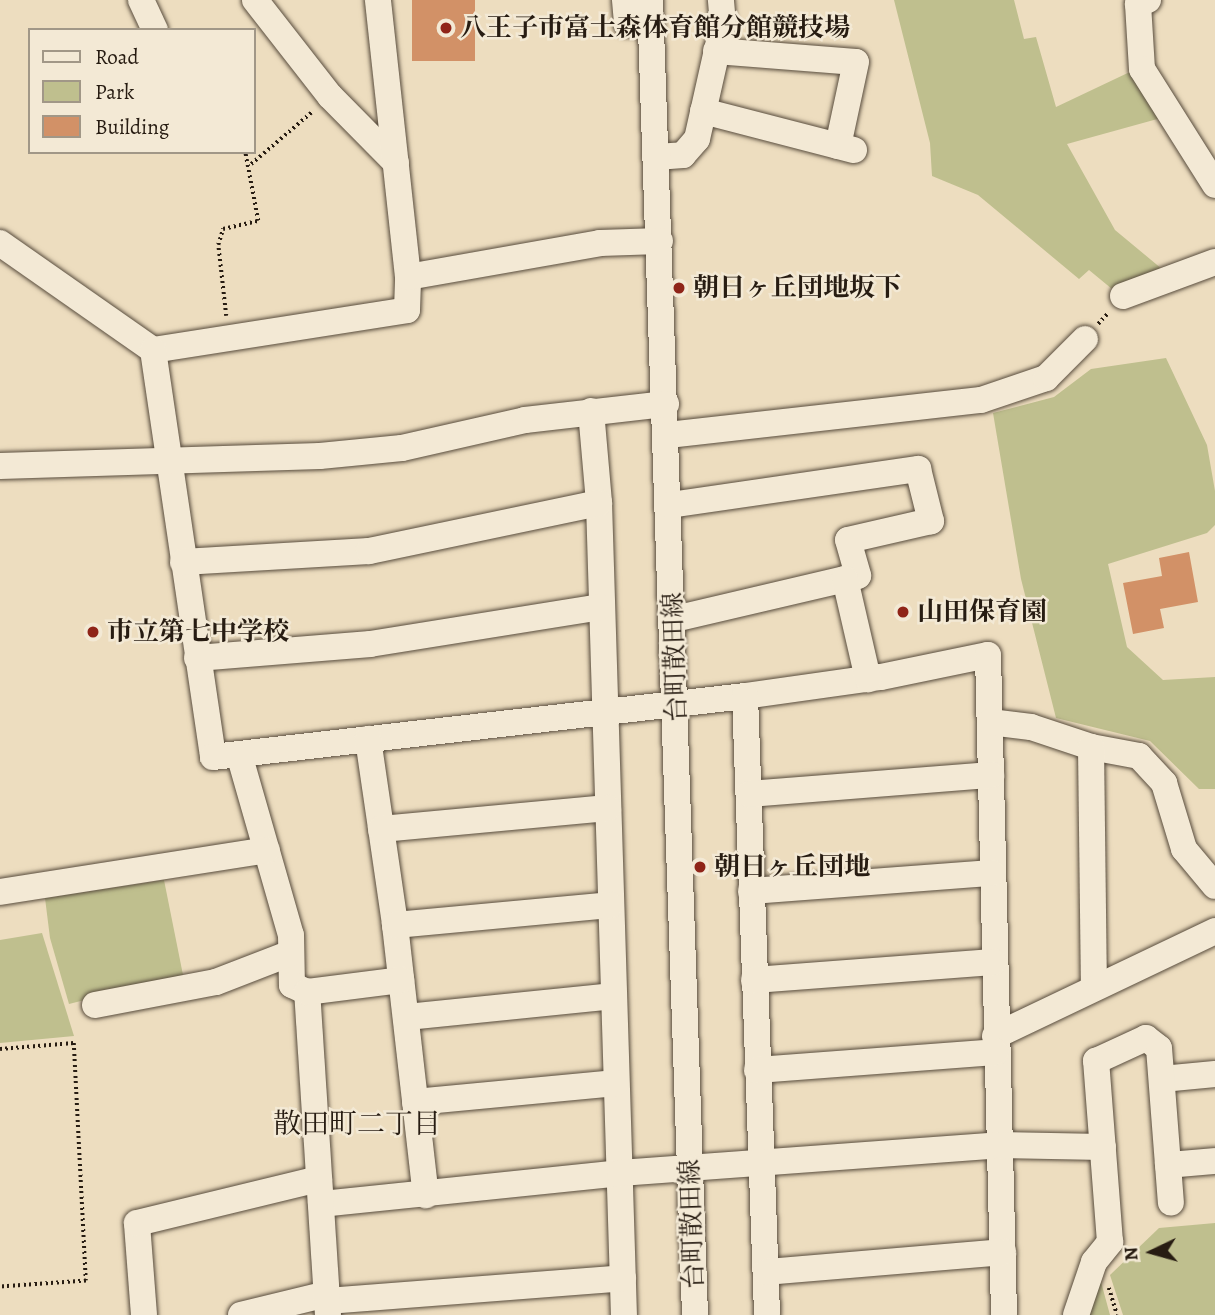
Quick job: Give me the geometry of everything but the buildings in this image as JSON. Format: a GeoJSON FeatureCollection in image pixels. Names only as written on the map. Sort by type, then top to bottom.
{"type":"FeatureCollection","features":[{"type":"Feature","properties":{"kind":"street"},"geometry":{"type":"LineString","coordinates":[[141,0],[154,28]]}},
{"type":"Feature","properties":{"kind":"street"},"geometry":{"type":"LineString","coordinates":[[255,0],[330,96],[396,163]]}},
{"type":"Feature","properties":{"kind":"street"},"geometry":{"type":"LineString","coordinates":[[0,243],[153,349],[407,310],[408,277],[378,0]]}},
{"type":"Feature","properties":{"kind":"street"},"geometry":{"type":"LineString","coordinates":[[625,0],[627,24],[650,11]]}},
{"type":"Feature","properties":{"kind":"street"},"geometry":{"type":"LineString","coordinates":[[656,157],[684,155],[692,149],[704,111],[723,24],[721,0]]}},
{"type":"Feature","properties":{"kind":"street"},"geometry":{"type":"LineString","coordinates":[[1148,0],[1138,4],[1142,69],[1215,185]]}},
{"type":"Feature","properties":{"kind":"street","name":"台町散田線"},"geometry":{"type":"LineString","coordinates":[[650,11],[668,435],[695,1315]]}},
{"type":"Feature","properties":{"kind":"street"},"geometry":{"type":"LineString","coordinates":[[704,111],[846,148],[856,62],[716,51]]}},
{"type":"Feature","properties":{"kind":"street"},"geometry":{"type":"LineString","coordinates":[[408,277],[600,243],[660,241]]}},
{"type":"Feature","properties":{"kind":"street"},"geometry":{"type":"LineString","coordinates":[[1123,296],[1215,262]]}},
{"type":"Feature","properties":{"kind":"street"},"geometry":{"type":"LineString","coordinates":[[668,435],[981,400],[1046,378],[1085,339]]}},
{"type":"Feature","properties":{"kind":"street"},"geometry":{"type":"LineString","coordinates":[[153,349],[167,463],[213,757],[745,696],[868,679],[988,655],[993,962],[1004,1315]]}},
{"type":"Feature","properties":{"kind":"street"},"geometry":{"type":"LineString","coordinates":[[0,466],[167,463],[402,448],[525,420],[666,404]]}},
{"type":"Feature","properties":{"kind":"street"},"geometry":{"type":"LineString","coordinates":[[591,411],[598,503],[624,1315]]}},
{"type":"Feature","properties":{"kind":"street"},"geometry":{"type":"LineString","coordinates":[[670,505],[918,469],[931,520],[848,540],[858,576],[674,619]]}},
{"type":"Feature","properties":{"kind":"street"},"geometry":{"type":"LineString","coordinates":[[183,562],[369,551],[598,503]]}},
{"type":"Feature","properties":{"kind":"street"},"geometry":{"type":"LineString","coordinates":[[845,579],[868,679]]}},
{"type":"Feature","properties":{"kind":"street"},"geometry":{"type":"LineString","coordinates":[[197,658],[370,644],[600,607]]}},
{"type":"Feature","properties":{"kind":"street"},"geometry":{"type":"LineString","coordinates":[[745,696],[767,1315]]}},
{"type":"Feature","properties":{"kind":"street"},"geometry":{"type":"LineString","coordinates":[[990,722],[1031,727],[1091,747],[1139,756],[1164,783],[1184,849],[1215,886]]}},
{"type":"Feature","properties":{"kind":"street"},"geometry":{"type":"LineString","coordinates":[[368,739],[407,1017],[426,1195]]}},
{"type":"Feature","properties":{"kind":"street"},"geometry":{"type":"LineString","coordinates":[[1091,747],[1094,987]]}},
{"type":"Feature","properties":{"kind":"street"},"geometry":{"type":"LineString","coordinates":[[239,754],[291,935],[292,985],[307,992],[401,979]]}},
{"type":"Feature","properties":{"kind":"street"},"geometry":{"type":"LineString","coordinates":[[748,794],[991,775]]}},
{"type":"Feature","properties":{"kind":"street"},"geometry":{"type":"LineString","coordinates":[[381,830],[608,808]]}},
{"type":"Feature","properties":{"kind":"street"},"geometry":{"type":"LineString","coordinates":[[0,892],[267,850]]}},
{"type":"Feature","properties":{"kind":"street"},"geometry":{"type":"LineString","coordinates":[[751,891],[992,873]]}},
{"type":"Feature","properties":{"kind":"street"},"geometry":{"type":"LineString","coordinates":[[395,925],[610,905]]}},
{"type":"Feature","properties":{"kind":"street"},"geometry":{"type":"LineString","coordinates":[[757,1070],[995,1044],[1094,987],[1215,931]]}},
{"type":"Feature","properties":{"kind":"street"},"geometry":{"type":"LineString","coordinates":[[95,1005],[216,982],[292,953]]}},
{"type":"Feature","properties":{"kind":"street"},"geometry":{"type":"LineString","coordinates":[[754,980],[993,962]]}},
{"type":"Feature","properties":{"kind":"street"},"geometry":{"type":"LineString","coordinates":[[307,992],[328,1303]]}},
{"type":"Feature","properties":{"kind":"street"},"geometry":{"type":"LineString","coordinates":[[407,1017],[614,996]]}},
{"type":"Feature","properties":{"kind":"street"},"geometry":{"type":"LineString","coordinates":[[1076,1315],[1094,1262],[1110,1242],[1096,1061],[1146,1038],[1159,1048],[1171,1203]]}},
{"type":"Feature","properties":{"kind":"street"},"geometry":{"type":"LineString","coordinates":[[1162,1079],[1215,1074]]}},
{"type":"Feature","properties":{"kind":"street"},"geometry":{"type":"LineString","coordinates":[[415,1102],[616,1083]]}},
{"type":"Feature","properties":{"kind":"street"},"geometry":{"type":"LineString","coordinates":[[145,1315],[137,1223],[320,1192],[426,1195],[620,1173],[999,1146],[1103,1147]]}},
{"type":"Feature","properties":{"kind":"street"},"geometry":{"type":"LineString","coordinates":[[1168,1165],[1215,1161]]}},
{"type":"Feature","properties":{"kind":"street"},"geometry":{"type":"LineString","coordinates":[[766,1272],[1003,1252]]}},
{"type":"Feature","properties":{"kind":"street"},"geometry":{"type":"LineString","coordinates":[[241,1315],[328,1303],[622,1278]]}},
{"type":"Feature","properties":{"kind":"path"},"geometry":{"type":"LineString","coordinates":[[251,164],[330,96]]}},
{"type":"Feature","properties":{"kind":"path"},"geometry":{"type":"LineString","coordinates":[[229,339],[218,245],[223,229],[258,221],[251,164],[246,154]]}},
{"type":"Feature","properties":{"kind":"path"},"geometry":{"type":"LineString","coordinates":[[1085,339],[1123,296]]}},
{"type":"Feature","properties":{"kind":"path"},"geometry":{"type":"LineString","coordinates":[[0,1049],[74,1043],[86,1281],[0,1287]]}},
{"type":"Feature","properties":{"kind":"green space"},"geometry":{"type":"Polygon","coordinates":[[[894,0],[1014,0],[1024,39],[1036,37],[1056,107],[1134,70],[1161,118],[1067,144],[1115,230],[1162,269],[1112,289],[1089,270],[1079,279],[978,195],[932,176],[930,143],[894,0]]]}},
{"type":"Feature","properties":{"kind":"green space"},"geometry":{"type":"Polygon","coordinates":[[[1166,358],[1207,445],[1215,491],[1215,525],[1207,533],[1108,564],[1127,647],[1163,680],[1215,677],[1215,789],[1199,789],[1150,741],[1056,718],[1021,579],[993,413],[1054,397],[1091,369],[1166,358]]]}},
{"type":"Feature","properties":{"kind":"green space"},"geometry":{"type":"Polygon","coordinates":[[[164,880],[183,975],[69,1004],[50,938],[45,898],[164,880]]]}},
{"type":"Feature","properties":{"kind":"green space"},"geometry":{"type":"Polygon","coordinates":[[[42,933],[74,1036],[0,1043],[0,940],[42,933]]]}},
{"type":"Feature","properties":{"kind":"green space"},"geometry":{"type":"Polygon","coordinates":[[[1215,1223],[1215,1315],[1123,1315],[1110,1275],[1159,1228],[1215,1223]]]}},
{"type":"Feature","properties":{"kind":"green space"},"geometry":{"type":"Polygon","coordinates":[[[1098,1271],[1110,1315],[1083,1315],[1098,1271]]]}},
{"type":"Feature","properties":{"kind":"place","name":"八王子市富士森体育館分館競技場"},"geometry":{"type":"Point","coordinates":[446,28]}},
{"type":"Feature","properties":{"kind":"place","name":"朝日ヶ丘団地坂下"},"geometry":{"type":"Point","coordinates":[679,288]}},
{"type":"Feature","properties":{"kind":"place","name":"山田保育園"},"geometry":{"type":"Point","coordinates":[903,612]}},
{"type":"Feature","properties":{"kind":"place","name":"市立第七中学校"},"geometry":{"type":"Point","coordinates":[93,632]}},
{"type":"Feature","properties":{"kind":"place","name":"朝日ヶ丘団地"},"geometry":{"type":"Point","coordinates":[700,867]}},
{"type":"Feature","properties":{"kind":"district","name":"散田町二丁目"},"geometry":{"type":"Point","coordinates":[357,1124]}}]}
